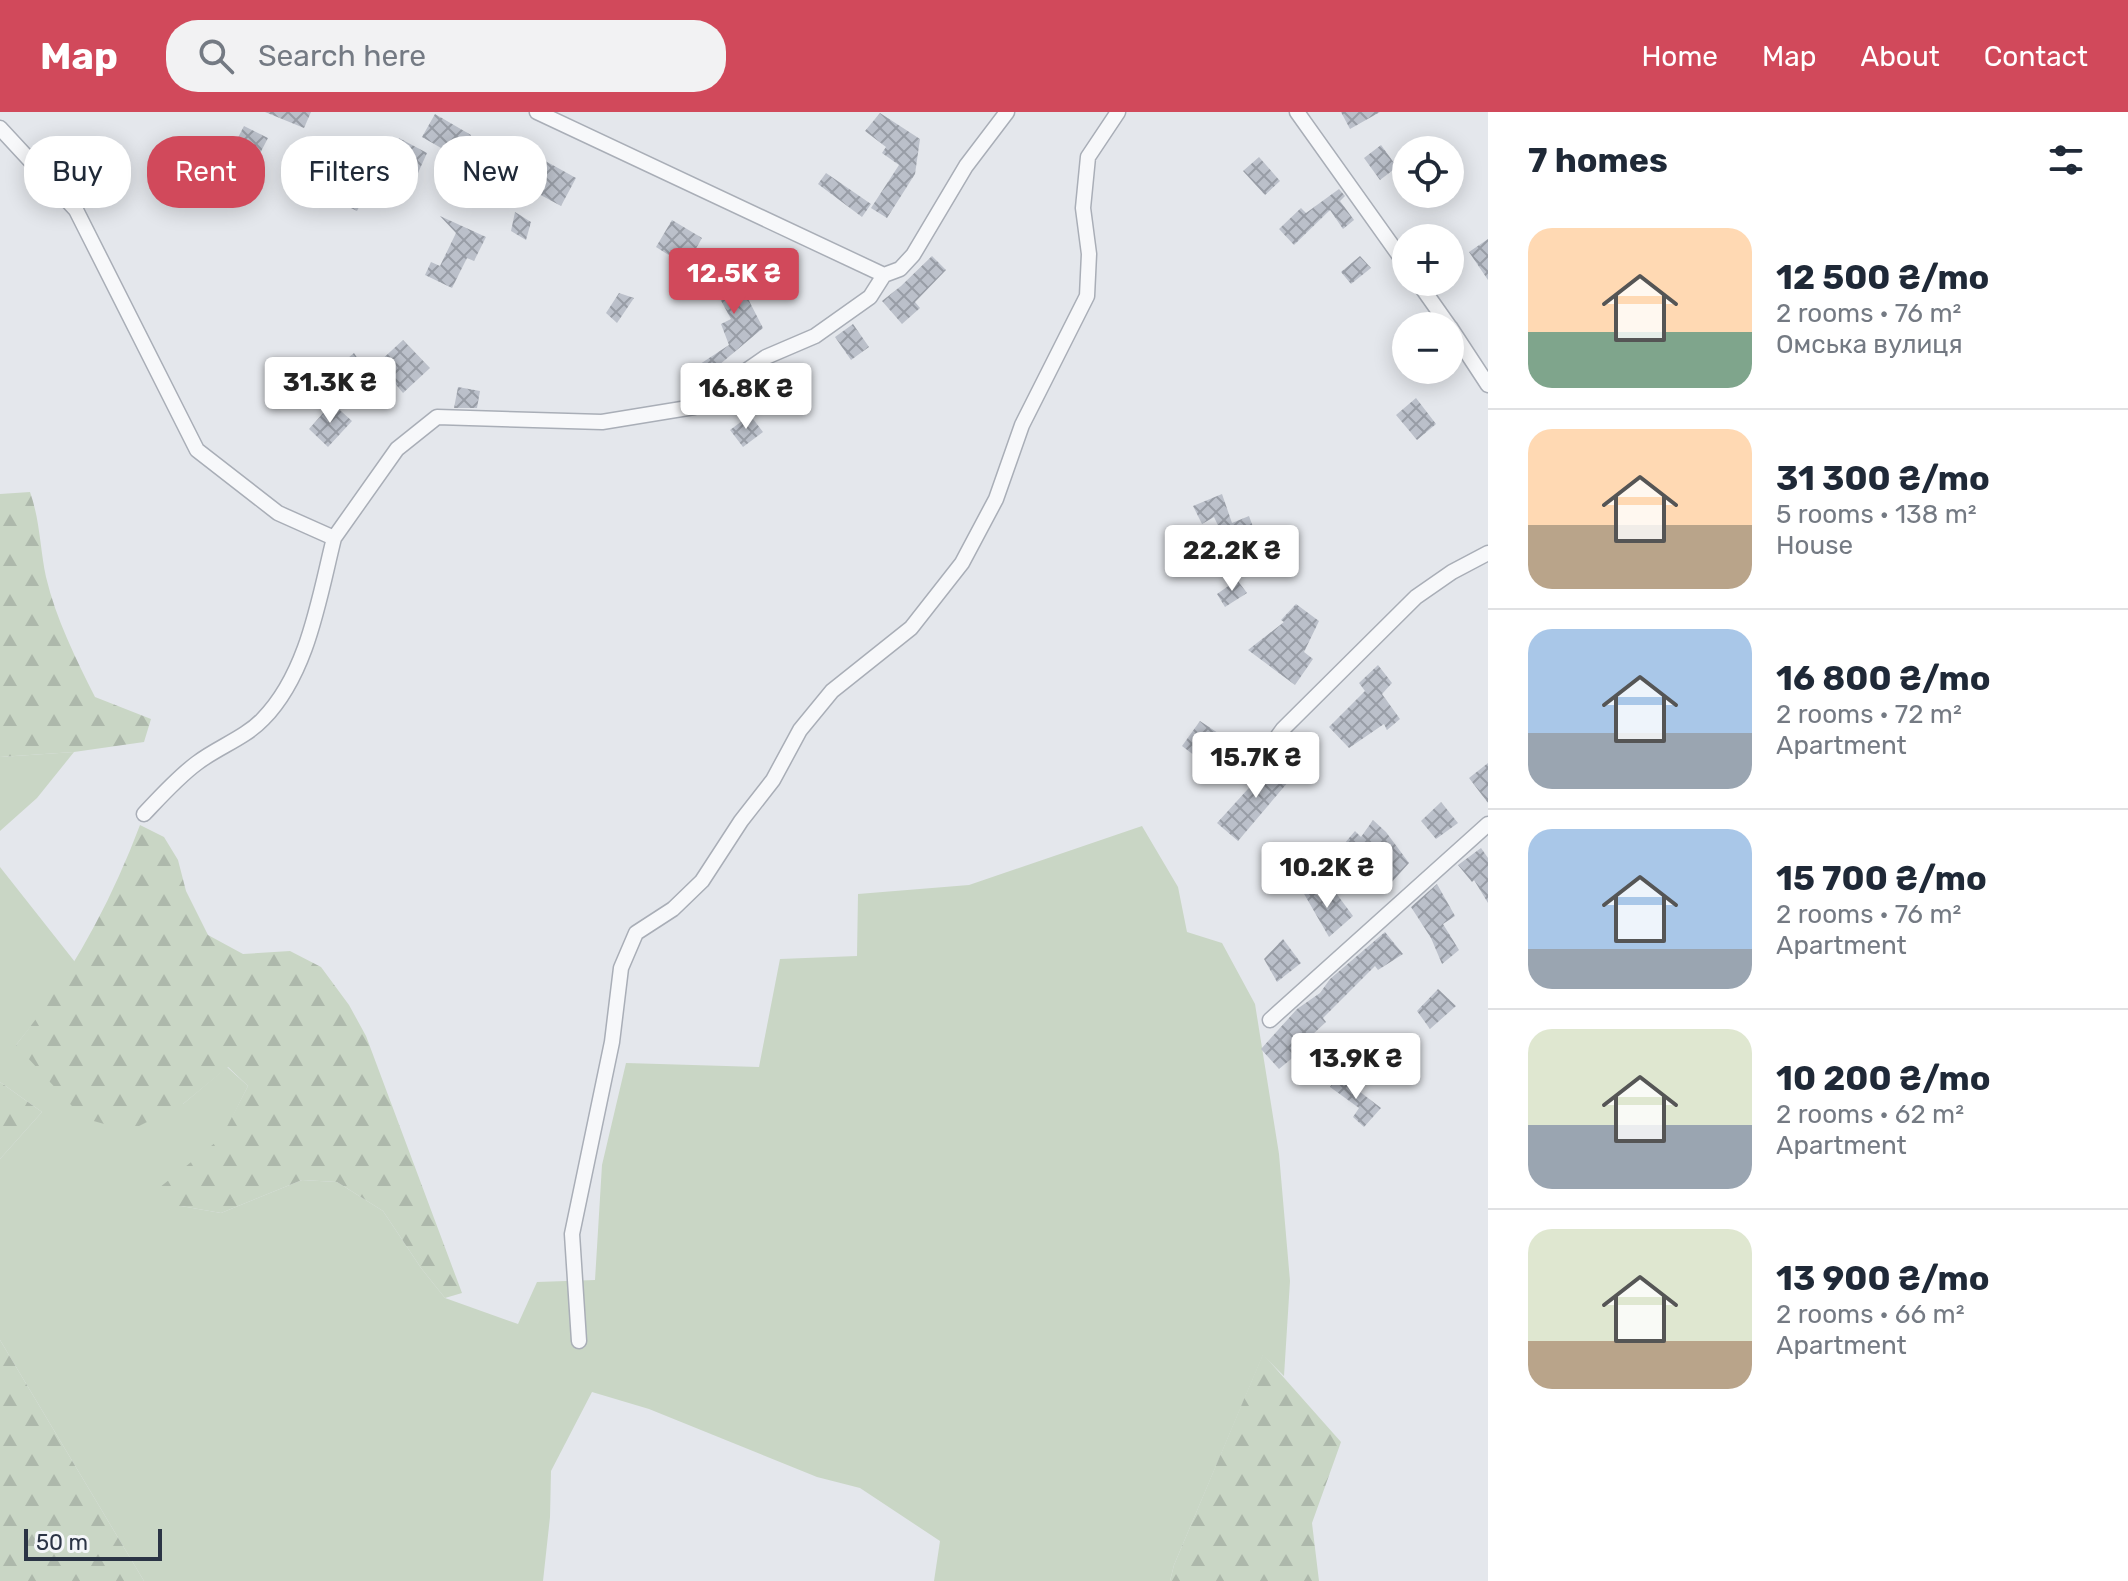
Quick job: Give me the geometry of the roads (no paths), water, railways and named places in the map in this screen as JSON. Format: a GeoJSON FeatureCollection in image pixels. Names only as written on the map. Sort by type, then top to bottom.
{"type":"FeatureCollection","features":[{"type":"Feature","properties":{"kind":"street"},"geometry":{"type":"LineString","coordinates":[[537,112],[884,275]]}},
{"type":"Feature","properties":{"kind":"street"},"geometry":{"type":"LineString","coordinates":[[144,814],[198,762],[226,747],[262,720],[286,691],[305,644],[334,538],[397,449],[437,417],[602,422],[694,407],[766,357],[815,336],[870,297],[884,275],[900,269],[913,255],[966,166],[1007,112]]}},
{"type":"Feature","properties":{"kind":"street"},"geometry":{"type":"LineString","coordinates":[[579,1341],[572,1234],[612,1042],[621,968],[636,933],[673,909],[702,881],[741,821],[773,780],[800,730],[832,691],[911,628],[962,563],[996,499],[1022,425],[1087,296],[1089,254],[1083,208],[1088,157],[1118,112]]}},
{"type":"Feature","properties":{"kind":"street"},"geometry":{"type":"LineString","coordinates":[[1297,112],[1392,245]]}},
{"type":"Feature","properties":{"kind":"street"},"geometry":{"type":"LineString","coordinates":[[0,128],[76,210],[197,450],[278,513],[334,538]]}},
{"type":"Feature","properties":{"kind":"street"},"geometry":{"type":"LineString","coordinates":[[1464,348],[1488,385]]}},
{"type":"Feature","properties":{"kind":"street"},"geometry":{"type":"LineString","coordinates":[[1256,766],[1283,729],[1416,597],[1452,572],[1488,553]]}},
{"type":"Feature","properties":{"kind":"street"},"geometry":{"type":"LineString","coordinates":[[1270,1020],[1488,824]]}}]}
